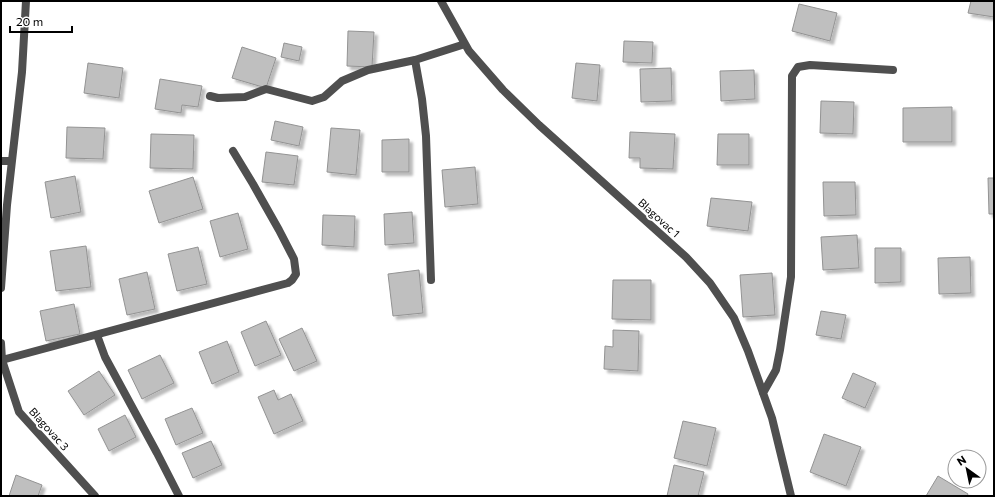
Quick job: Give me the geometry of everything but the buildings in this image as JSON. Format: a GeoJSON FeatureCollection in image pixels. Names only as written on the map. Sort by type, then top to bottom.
{"type":"FeatureCollection","features":[{"type":"Feature","properties":{"kind":"street"},"geometry":{"type":"LineString","coordinates":[[1,288],[7,205],[22,72],[26,1]]}},
{"type":"Feature","properties":{"kind":"street","name":"Blagovac 1"},"geometry":{"type":"LineString","coordinates":[[441,1],[469,51],[503,90],[539,125],[686,257],[710,283],[734,318],[748,350],[772,418],[791,496]]}},
{"type":"Feature","properties":{"kind":"street"},"geometry":{"type":"LineString","coordinates":[[210,96],[218,98],[245,97],[266,89],[312,101],[324,97],[342,81],[368,70],[415,60],[465,44]]}},
{"type":"Feature","properties":{"kind":"street"},"geometry":{"type":"LineString","coordinates":[[415,60],[422,98],[426,136],[431,280]]}},
{"type":"Feature","properties":{"kind":"street"},"geometry":{"type":"LineString","coordinates":[[763,393],[776,370],[791,277],[792,76],[798,67],[810,65],[893,70]]}},
{"type":"Feature","properties":{"kind":"street"},"geometry":{"type":"LineString","coordinates":[[2,360],[288,283],[292,280],[296,274],[294,259],[279,230],[233,151]]}},
{"type":"Feature","properties":{"kind":"street"},"geometry":{"type":"LineString","coordinates":[[1,161],[12,161]]}},
{"type":"Feature","properties":{"kind":"street"},"geometry":{"type":"LineString","coordinates":[[97,335],[105,357],[179,496]]}},
{"type":"Feature","properties":{"kind":"street","name":"Blagovac 3"},"geometry":{"type":"LineString","coordinates":[[1,342],[2,360],[19,412],[95,496]]}}]}
